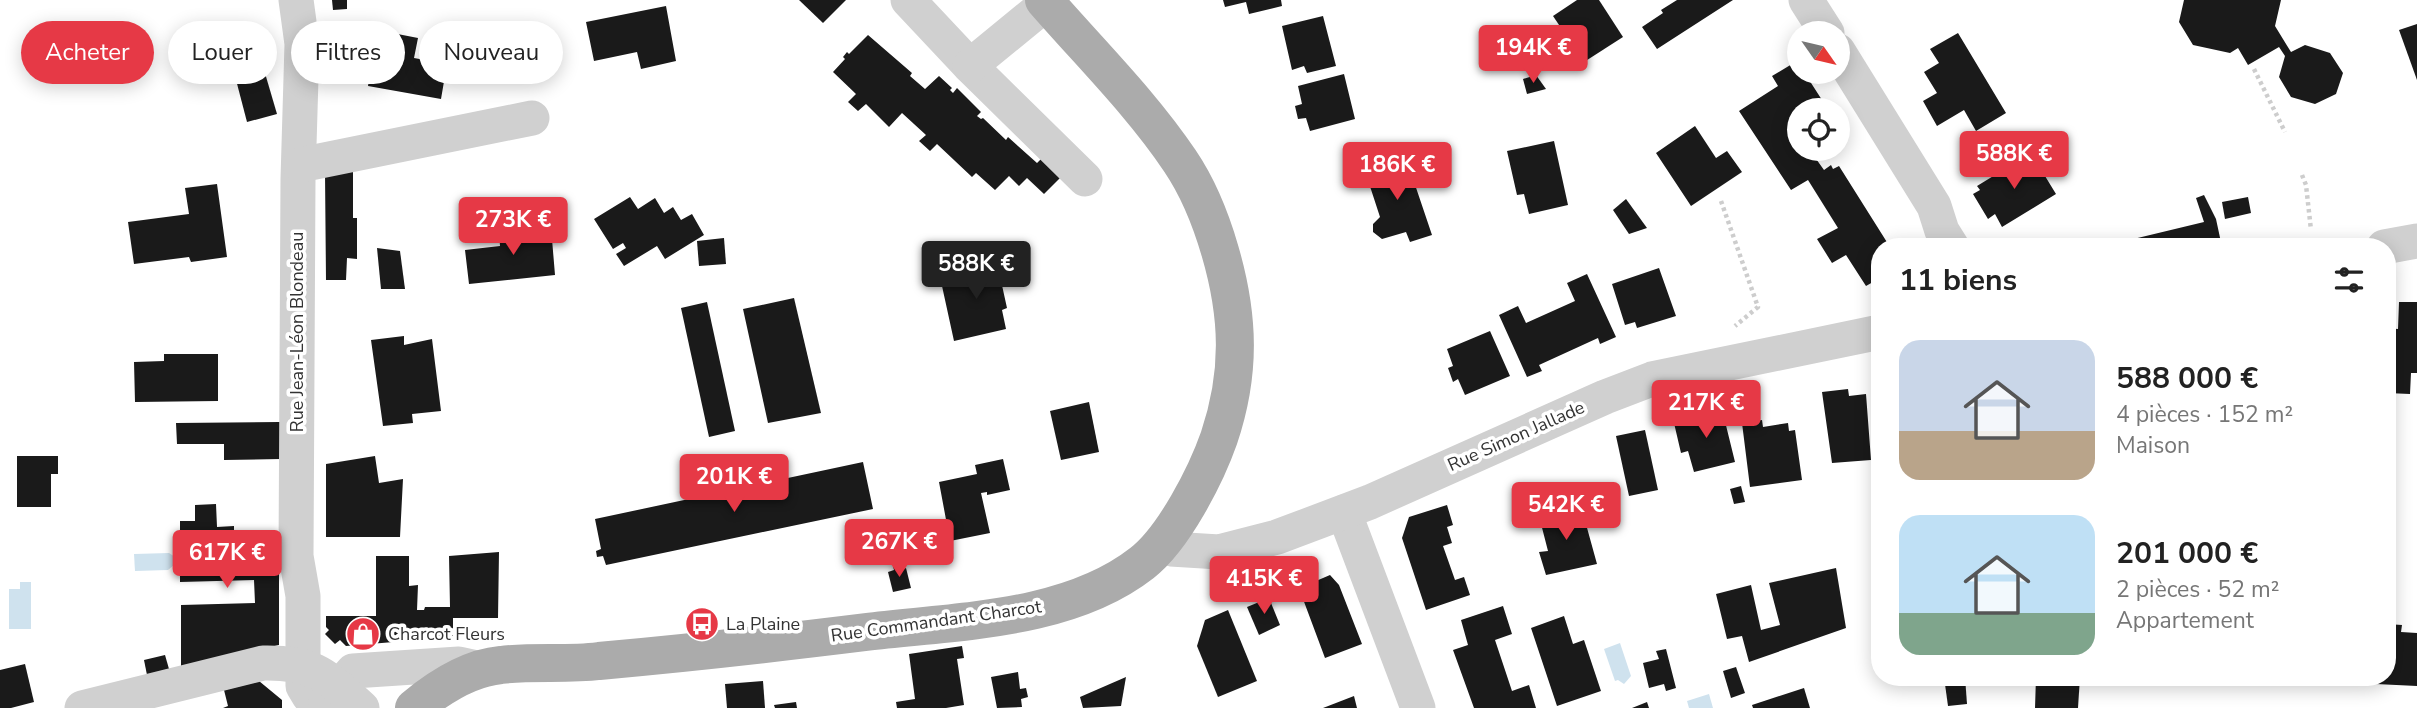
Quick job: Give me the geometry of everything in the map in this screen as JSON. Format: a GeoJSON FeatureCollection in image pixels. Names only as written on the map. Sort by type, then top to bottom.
{"type":"FeatureCollection","features":[{"type":"Feature","properties":{"kind":"main road","name":"Rue Commandant Charcot"},"geometry":{"type":"LineString","coordinates":[[414,708],[447,684],[499,665],[576,664],[717,650],[1028,612],[1093,593],[1142,563],[1162,542],[1195,493],[1213,456],[1228,412],[1236,356],[1236,323],[1230,284],[1211,219],[1182,163],[1146,116],[1045,2]]}},
{"type":"Feature","properties":{"kind":"main road","name":"Rue Commandant Charcot"},"geometry":{"type":"LineString","coordinates":[[455,708],[487,690],[576,664]]}},
{"type":"Feature","properties":{"kind":"street","name":"Rue Jean-Léon Blondeau"},"geometry":{"type":"LineString","coordinates":[[296,0],[302,44],[298,193],[296,556],[303,596],[302,665]]}},
{"type":"Feature","properties":{"kind":"street"},"geometry":{"type":"LineString","coordinates":[[908,0],[970,66],[1085,179]]}},
{"type":"Feature","properties":{"kind":"street"},"geometry":{"type":"LineString","coordinates":[[1806,0],[1819,21]]}},
{"type":"Feature","properties":{"kind":"street"},"geometry":{"type":"LineString","coordinates":[[970,66],[1045,2]]}},
{"type":"Feature","properties":{"kind":"street"},"geometry":{"type":"LineString","coordinates":[[1850,70],[1934,206],[1946,238]]}},
{"type":"Feature","properties":{"kind":"street"},"geometry":{"type":"LineString","coordinates":[[300,165],[532,118]]}},
{"type":"Feature","properties":{"kind":"street"},"geometry":{"type":"LineString","coordinates":[[2396,245],[2417,241]]}},
{"type":"Feature","properties":{"kind":"street","name":"Rue Simon Jallade"},"geometry":{"type":"LineString","coordinates":[[1162,542],[1171,549],[1226,551],[1277,537],[1343,512],[1651,379],[1871,334]]}},
{"type":"Feature","properties":{"kind":"street"},"geometry":{"type":"LineString","coordinates":[[1343,512],[1418,708]]}},
{"type":"Feature","properties":{"kind":"street"},"geometry":{"type":"LineString","coordinates":[[82,708],[262,663],[302,665],[322,674],[333,704]]}},
{"type":"Feature","properties":{"kind":"street","name":"Rue Commandant Charcot"},"geometry":{"type":"LineString","coordinates":[[333,704],[353,671],[459,664],[482,669]]}},
{"type":"Feature","properties":{"kind":"path"},"geometry":{"type":"LineString","coordinates":[[2254,69],[2285,132]]}},
{"type":"Feature","properties":{"kind":"path"},"geometry":{"type":"LineString","coordinates":[[2302,175],[2306,185],[2311,230]]}},
{"type":"Feature","properties":{"kind":"path"},"geometry":{"type":"LineString","coordinates":[[1721,201],[1758,307],[1735,326]]}},
{"type":"Feature","properties":{"kind":"water"},"geometry":{"type":"Polygon","coordinates":[[[169,553],[175,557],[174,565],[168,570],[135,571],[134,554],[169,553]]]}},
{"type":"Feature","properties":{"kind":"water"},"geometry":{"type":"Polygon","coordinates":[[[20,582],[31,582],[31,629],[9,629],[9,589],[20,589],[20,582]]]}},
{"type":"Feature","properties":{"kind":"water"},"geometry":{"type":"Polygon","coordinates":[[[1620,643],[1631,676],[1624,684],[1615,681],[1604,649],[1620,643]]]}},
{"type":"Feature","properties":{"kind":"water"},"geometry":{"type":"Polygon","coordinates":[[[1709,694],[1713,708],[1689,708],[1687,701],[1709,694]]]}},
{"type":"Feature","properties":{"kind":"building"},"geometry":{"type":"Polygon","coordinates":[[[332,0],[347,0],[347,9],[333,10],[332,0]]]}},
{"type":"Feature","properties":{"kind":"building"},"geometry":{"type":"Polygon","coordinates":[[[799,0],[846,0],[823,23],[799,0]]]}},
{"type":"Feature","properties":{"kind":"building"},"geometry":{"type":"Polygon","coordinates":[[[1223,0],[1281,0],[1282,6],[1249,14],[1246,2],[1225,7],[1223,0]]]}},
{"type":"Feature","properties":{"kind":"building"},"geometry":{"type":"Polygon","coordinates":[[[1577,0],[1599,0],[1623,37],[1584,62],[1553,16],[1577,0]]]}},
{"type":"Feature","properties":{"kind":"building"},"geometry":{"type":"Polygon","coordinates":[[[1677,0],[1733,0],[1657,49],[1642,27],[1677,0]]]}},
{"type":"Feature","properties":{"kind":"building"},"geometry":{"type":"Polygon","coordinates":[[[2184,0],[2281,0],[2275,26],[2291,52],[2305,45],[2330,53],[2343,73],[2336,94],[2315,104],[2291,97],[2279,77],[2285,56],[2279,47],[2248,65],[2238,48],[2230,53],[2193,45],[2179,22],[2184,0]]]}},
{"type":"Feature","properties":{"kind":"building"},"geometry":{"type":"Polygon","coordinates":[[[666,6],[676,61],[641,69],[637,52],[594,61],[586,22],[666,6]]]}},
{"type":"Feature","properties":{"kind":"building"},"geometry":{"type":"Polygon","coordinates":[[[1323,16],[1336,66],[1307,73],[1304,66],[1292,70],[1282,26],[1323,16]]]}},
{"type":"Feature","properties":{"kind":"building"},"geometry":{"type":"Polygon","coordinates":[[[2417,24],[2417,80],[2399,30],[2417,24]]]}},
{"type":"Feature","properties":{"kind":"building"},"geometry":{"type":"Polygon","coordinates":[[[1958,33],[2006,113],[1976,131],[1964,110],[1937,126],[1923,101],[1937,93],[1924,72],[1939,63],[1930,49],[1958,33]]]}},
{"type":"Feature","properties":{"kind":"building"},"geometry":{"type":"Polygon","coordinates":[[[405,35],[418,38],[414,58],[419,59],[419,84],[444,84],[441,99],[368,86],[405,84],[405,35]]]}},
{"type":"Feature","properties":{"kind":"building"},"geometry":{"type":"Polygon","coordinates":[[[868,35],[912,73],[910,76],[925,89],[939,76],[952,88],[950,90],[953,93],[957,88],[981,112],[977,116],[983,118],[1006,140],[1008,137],[1037,163],[1044,156],[1063,175],[1044,194],[1027,178],[1019,186],[1009,176],[995,190],[976,173],[972,177],[937,144],[930,151],[919,141],[926,135],[902,113],[889,127],[866,104],[858,111],[848,102],[856,94],[833,72],[845,59],[843,57],[847,52],[849,54],[868,35]]]}},
{"type":"Feature","properties":{"kind":"building"},"geometry":{"type":"Polygon","coordinates":[[[1787,67],[1787,84],[1812,84],[1821,98],[1787,98],[1787,161],[1818,161],[1824,170],[1831,165],[1833,169],[1839,166],[1884,238],[1871,238],[1871,283],[1866,286],[1846,255],[1832,263],[1817,239],[1838,228],[1808,180],[1791,190],[1739,111],[1778,86],[1772,76],[1787,67]]]}},
{"type":"Feature","properties":{"kind":"building"},"geometry":{"type":"Polygon","coordinates":[[[1344,74],[1355,119],[1310,131],[1306,118],[1298,119],[1295,106],[1302,104],[1298,86],[1344,74]]]}},
{"type":"Feature","properties":{"kind":"building"},"geometry":{"type":"Polygon","coordinates":[[[1536,75],[1546,89],[1527,94],[1523,79],[1536,75]]]}},
{"type":"Feature","properties":{"kind":"building"},"geometry":{"type":"Polygon","coordinates":[[[237,84],[268,84],[277,114],[247,122],[237,84]]]}},
{"type":"Feature","properties":{"kind":"building"},"geometry":{"type":"Polygon","coordinates":[[[1695,126],[1716,158],[1727,151],[1742,172],[1691,206],[1656,153],[1695,126]]]}},
{"type":"Feature","properties":{"kind":"building"},"geometry":{"type":"Polygon","coordinates":[[[1554,141],[1568,205],[1529,214],[1524,194],[1517,195],[1507,151],[1554,141]]]}},
{"type":"Feature","properties":{"kind":"building"},"geometry":{"type":"Polygon","coordinates":[[[2031,153],[2056,194],[2002,227],[1995,214],[1988,219],[1973,194],[1980,190],[1977,186],[2031,153]]]}},
{"type":"Feature","properties":{"kind":"building"},"geometry":{"type":"Polygon","coordinates":[[[1406,158],[1432,235],[1410,242],[1406,232],[1382,239],[1373,232],[1373,224],[1380,217],[1365,171],[1406,158]]]}},
{"type":"Feature","properties":{"kind":"building"},"geometry":{"type":"Polygon","coordinates":[[[353,168],[353,218],[357,218],[357,259],[347,258],[346,280],[326,280],[325,173],[353,168]]]}},
{"type":"Feature","properties":{"kind":"building"},"geometry":{"type":"Polygon","coordinates":[[[217,184],[227,257],[191,262],[189,257],[134,264],[128,222],[189,214],[185,188],[217,184]]]}},
{"type":"Feature","properties":{"kind":"building"},"geometry":{"type":"Polygon","coordinates":[[[2204,195],[2216,219],[2220,238],[2138,238],[2204,222],[2196,198],[2204,195]]]}},
{"type":"Feature","properties":{"kind":"building"},"geometry":{"type":"Polygon","coordinates":[[[630,197],[638,209],[655,198],[664,213],[673,207],[681,220],[692,214],[704,235],[665,259],[657,246],[624,266],[616,254],[626,248],[623,243],[613,249],[594,219],[630,197]]]}},
{"type":"Feature","properties":{"kind":"building"},"geometry":{"type":"Polygon","coordinates":[[[2248,197],[2251,213],[2225,219],[2222,202],[2248,197]]]}},
{"type":"Feature","properties":{"kind":"building"},"geometry":{"type":"Polygon","coordinates":[[[1626,199],[1647,228],[1629,234],[1613,210],[1626,199]]]}},
{"type":"Feature","properties":{"kind":"building"},"geometry":{"type":"Polygon","coordinates":[[[551,227],[555,275],[469,284],[465,250],[500,246],[499,232],[551,227]]]}},
{"type":"Feature","properties":{"kind":"building"},"geometry":{"type":"Polygon","coordinates":[[[724,238],[726,264],[699,266],[697,241],[724,238]]]}},
{"type":"Feature","properties":{"kind":"building"},"geometry":{"type":"Polygon","coordinates":[[[377,248],[400,251],[405,289],[381,289],[377,248]]]}},
{"type":"Feature","properties":{"kind":"building"},"geometry":{"type":"Polygon","coordinates":[[[996,258],[1007,308],[1002,310],[1006,329],[954,341],[942,286],[964,281],[961,266],[996,258]]]}},
{"type":"Feature","properties":{"kind":"building"},"geometry":{"type":"Polygon","coordinates":[[[1659,268],[1676,316],[1637,328],[1635,322],[1625,325],[1612,284],[1659,268]]]}},
{"type":"Feature","properties":{"kind":"building"},"geometry":{"type":"Polygon","coordinates":[[[1587,274],[1616,337],[1600,344],[1598,338],[1539,365],[1542,371],[1527,377],[1499,315],[1518,306],[1526,323],[1575,301],[1567,283],[1587,274]]]}},
{"type":"Feature","properties":{"kind":"building"},"geometry":{"type":"Polygon","coordinates":[[[794,298],[821,413],[768,423],[743,309],[794,298]]]}},
{"type":"Feature","properties":{"kind":"building"},"geometry":{"type":"Polygon","coordinates":[[[707,302],[735,431],[709,437],[681,308],[707,302]]]}},
{"type":"Feature","properties":{"kind":"building"},"geometry":{"type":"Polygon","coordinates":[[[2399,302],[2417,302],[2417,373],[2411,373],[2410,394],[2396,393],[2399,302]]]}},
{"type":"Feature","properties":{"kind":"building"},"geometry":{"type":"Polygon","coordinates":[[[1490,331],[1510,376],[1465,395],[1458,379],[1453,382],[1448,368],[1453,366],[1447,349],[1490,331]]]}},
{"type":"Feature","properties":{"kind":"building"},"geometry":{"type":"Polygon","coordinates":[[[404,336],[404,345],[432,339],[441,411],[412,414],[413,423],[383,426],[371,340],[404,336]]]}},
{"type":"Feature","properties":{"kind":"building"},"geometry":{"type":"Polygon","coordinates":[[[164,354],[218,354],[218,401],[135,402],[134,362],[164,361],[164,354]]]}},
{"type":"Feature","properties":{"kind":"building"},"geometry":{"type":"Polygon","coordinates":[[[1848,389],[1849,396],[1866,394],[1871,460],[1832,463],[1822,392],[1848,389]]]}},
{"type":"Feature","properties":{"kind":"building"},"geometry":{"type":"Polygon","coordinates":[[[1089,402],[1099,452],[1061,460],[1050,411],[1089,402]]]}},
{"type":"Feature","properties":{"kind":"building"},"geometry":{"type":"Polygon","coordinates":[[[1721,405],[1735,462],[1694,472],[1688,451],[1681,453],[1674,423],[1705,415],[1704,409],[1721,405]]]}},
{"type":"Feature","properties":{"kind":"building"},"geometry":{"type":"Polygon","coordinates":[[[1762,420],[1763,427],[1788,423],[1789,431],[1795,430],[1802,480],[1750,487],[1742,423],[1762,420]]]}},
{"type":"Feature","properties":{"kind":"building"},"geometry":{"type":"Polygon","coordinates":[[[280,422],[280,459],[224,460],[224,444],[177,444],[176,423],[280,422]]]}},
{"type":"Feature","properties":{"kind":"building"},"geometry":{"type":"Polygon","coordinates":[[[1645,430],[1658,490],[1629,496],[1616,436],[1645,430]]]}},
{"type":"Feature","properties":{"kind":"building"},"geometry":{"type":"Polygon","coordinates":[[[17,456],[58,456],[58,474],[51,474],[51,507],[17,507],[17,456]]]}},
{"type":"Feature","properties":{"kind":"building"},"geometry":{"type":"Polygon","coordinates":[[[375,456],[379,483],[403,479],[400,537],[326,537],[326,464],[375,456]]]}},
{"type":"Feature","properties":{"kind":"building"},"geometry":{"type":"Polygon","coordinates":[[[1003,459],[1010,490],[987,495],[987,492],[981,493],[990,533],[950,541],[939,482],[977,474],[975,465],[1003,459]]]}},
{"type":"Feature","properties":{"kind":"building"},"geometry":{"type":"Polygon","coordinates":[[[863,462],[873,509],[606,565],[603,556],[597,557],[596,551],[601,549],[595,519],[863,462]]]}},
{"type":"Feature","properties":{"kind":"building"},"geometry":{"type":"Polygon","coordinates":[[[1741,486],[1745,502],[1734,504],[1730,489],[1741,486]]]}},
{"type":"Feature","properties":{"kind":"building"},"geometry":{"type":"Polygon","coordinates":[[[216,504],[217,527],[234,526],[234,539],[279,537],[279,645],[181,667],[181,605],[255,603],[254,580],[180,582],[180,521],[195,521],[195,505],[216,504]]]}},
{"type":"Feature","properties":{"kind":"building"},"geometry":{"type":"Polygon","coordinates":[[[1447,505],[1453,525],[1447,527],[1452,543],[1443,546],[1455,580],[1464,577],[1470,595],[1426,610],[1402,538],[1409,517],[1447,505]]]}},
{"type":"Feature","properties":{"kind":"building"},"geometry":{"type":"Polygon","coordinates":[[[1581,506],[1597,564],[1546,575],[1539,552],[1548,551],[1539,516],[1581,506]]]}},
{"type":"Feature","properties":{"kind":"building"},"geometry":{"type":"Polygon","coordinates":[[[499,552],[498,618],[453,618],[453,637],[346,646],[340,640],[335,644],[325,634],[329,630],[326,627],[326,616],[376,616],[376,556],[409,556],[409,586],[418,585],[417,610],[424,610],[425,607],[450,607],[449,556],[499,552]]]}},
{"type":"Feature","properties":{"kind":"building"},"geometry":{"type":"Polygon","coordinates":[[[899,565],[900,570],[906,568],[911,588],[893,592],[888,572],[894,570],[893,566],[899,565]]]}},
{"type":"Feature","properties":{"kind":"building"},"geometry":{"type":"Polygon","coordinates":[[[1836,568],[1846,628],[1749,662],[1742,636],[1727,639],[1716,594],[1751,585],[1761,630],[1780,625],[1769,583],[1836,568]]]}},
{"type":"Feature","properties":{"kind":"building"},"geometry":{"type":"Polygon","coordinates":[[[1330,575],[1339,585],[1362,644],[1325,658],[1303,599],[1317,593],[1314,587],[1316,581],[1330,575]]]}},
{"type":"Feature","properties":{"kind":"building"},"geometry":{"type":"Polygon","coordinates":[[[1269,598],[1280,625],[1259,635],[1247,607],[1269,598]]]}},
{"type":"Feature","properties":{"kind":"building"},"geometry":{"type":"Polygon","coordinates":[[[1503,606],[1512,634],[1495,640],[1512,691],[1529,685],[1536,708],[1474,708],[1453,650],[1468,645],[1461,620],[1503,606]]]}},
{"type":"Feature","properties":{"kind":"building"},"geometry":{"type":"Polygon","coordinates":[[[1228,610],[1257,681],[1218,697],[1197,646],[1205,620],[1228,610]]]}},
{"type":"Feature","properties":{"kind":"building"},"geometry":{"type":"Polygon","coordinates":[[[1564,616],[1573,644],[1584,640],[1601,691],[1557,706],[1531,628],[1564,616]]]}},
{"type":"Feature","properties":{"kind":"building"},"geometry":{"type":"Polygon","coordinates":[[[2396,625],[2402,625],[2401,632],[2417,633],[2417,686],[2396,685],[2396,625]]]}},
{"type":"Feature","properties":{"kind":"building"},"geometry":{"type":"Polygon","coordinates":[[[962,646],[964,658],[957,659],[964,705],[946,708],[897,708],[896,702],[915,699],[909,654],[962,646]]]}},
{"type":"Feature","properties":{"kind":"building"},"geometry":{"type":"Polygon","coordinates":[[[1666,649],[1676,688],[1666,691],[1664,684],[1649,688],[1643,663],[1659,659],[1656,651],[1666,649]]]}},
{"type":"Feature","properties":{"kind":"building"},"geometry":{"type":"Polygon","coordinates":[[[165,655],[169,669],[147,675],[144,660],[165,655]]]}},
{"type":"Feature","properties":{"kind":"building"},"geometry":{"type":"Polygon","coordinates":[[[25,664],[34,702],[0,708],[0,670],[25,664]]]}},
{"type":"Feature","properties":{"kind":"building"},"geometry":{"type":"Polygon","coordinates":[[[1736,667],[1745,693],[1731,698],[1723,671],[1736,667]]]}},
{"type":"Feature","properties":{"kind":"building"},"geometry":{"type":"Polygon","coordinates":[[[1018,672],[1020,689],[1026,688],[1028,697],[1021,699],[1022,707],[997,708],[991,677],[1018,672]]]}},
{"type":"Feature","properties":{"kind":"building"},"geometry":{"type":"Polygon","coordinates":[[[1126,677],[1121,706],[1083,708],[1080,697],[1126,677]]]}},
{"type":"Feature","properties":{"kind":"building"},"geometry":{"type":"Polygon","coordinates":[[[259,681],[282,700],[282,708],[223,708],[228,706],[224,690],[259,681]]]}},
{"type":"Feature","properties":{"kind":"building"},"geometry":{"type":"Polygon","coordinates":[[[763,681],[765,708],[727,708],[725,684],[763,681]]]}},
{"type":"Feature","properties":{"kind":"building"},"geometry":{"type":"Polygon","coordinates":[[[1945,686],[1966,686],[1967,704],[1948,706],[1945,686]]]}},
{"type":"Feature","properties":{"kind":"building"},"geometry":{"type":"Polygon","coordinates":[[[2036,686],[2079,686],[2078,708],[2035,708],[2036,686]]]}},
{"type":"Feature","properties":{"kind":"building"},"geometry":{"type":"Polygon","coordinates":[[[1804,688],[1810,708],[1753,708],[1752,705],[1804,688]]]}},
{"type":"Feature","properties":{"kind":"building"},"geometry":{"type":"Polygon","coordinates":[[[1354,696],[1357,708],[1323,708],[1354,696]]]}},
{"type":"Feature","properties":{"kind":"building"},"geometry":{"type":"Polygon","coordinates":[[[796,702],[797,708],[775,708],[774,705],[796,702]]]}},
{"type":"Feature","properties":{"kind":"building"},"geometry":{"type":"Polygon","coordinates":[[[1647,702],[1649,708],[1632,708],[1647,702]]]}},
{"type":"Feature","properties":{"kind":"place","name":"La Plaine"},"geometry":{"type":"Point","coordinates":[702,624]}},
{"type":"Feature","properties":{"kind":"place","name":"Charcot Fleurs"},"geometry":{"type":"Point","coordinates":[363,634]}}]}
